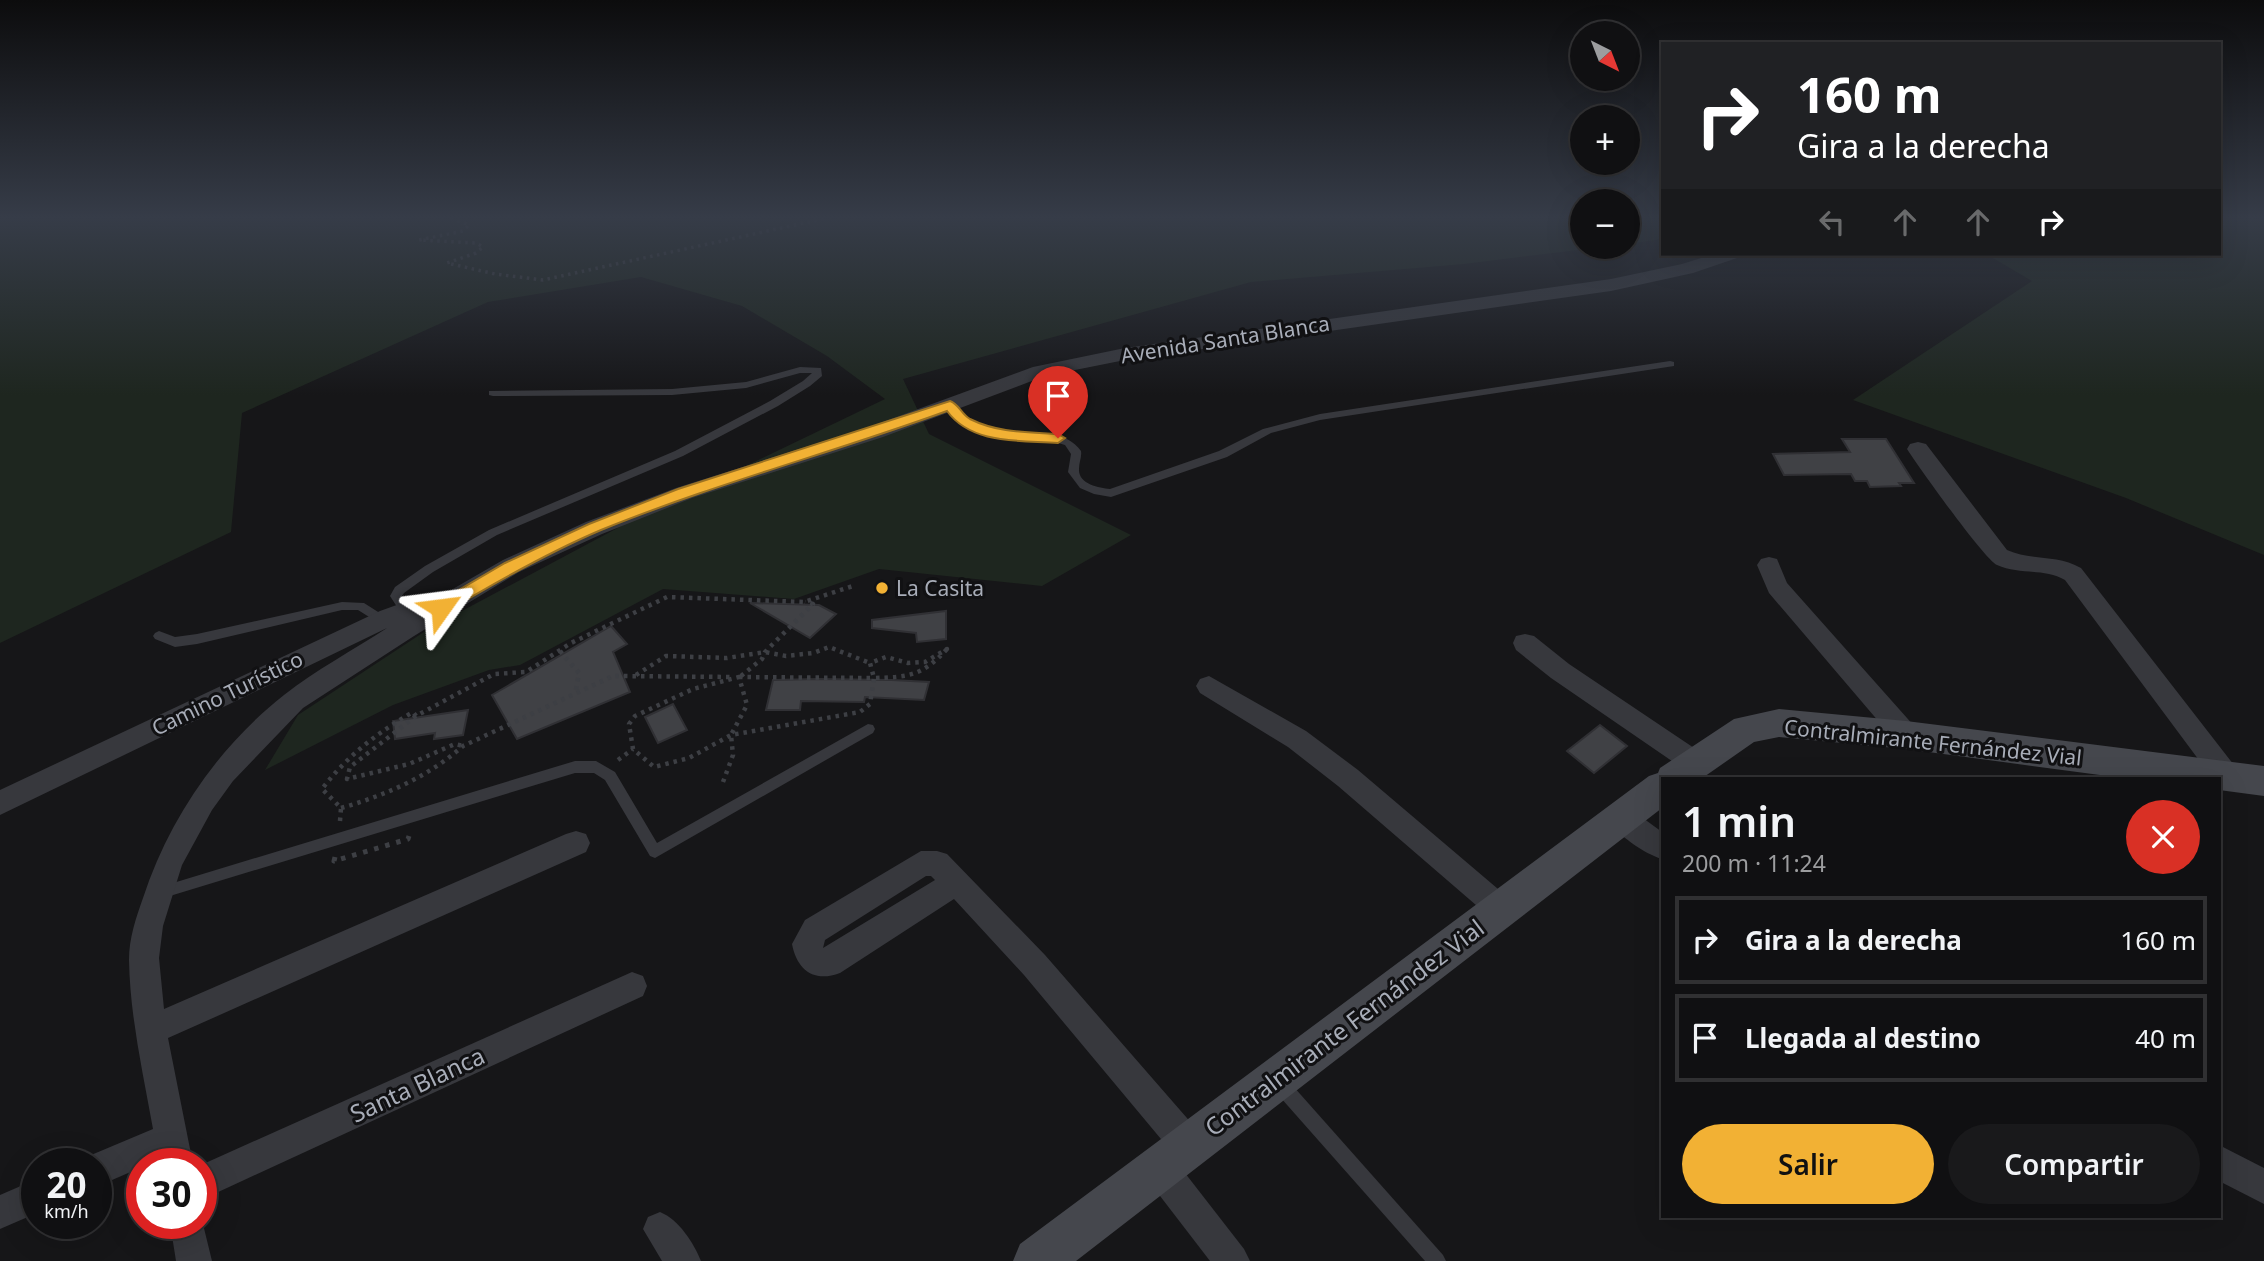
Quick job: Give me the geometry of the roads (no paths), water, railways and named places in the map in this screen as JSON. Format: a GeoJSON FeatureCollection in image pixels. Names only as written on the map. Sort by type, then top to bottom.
{"type":"FeatureCollection","features":[{"type":"Feature","properties":{"kind":"main road","name":"Contralmirante Fernández Vial"},"geometry":{"type":"LineString","coordinates":[[1683,770],[1732,737],[1765,725],[1794,723],[2264,782]]}},
{"type":"Feature","properties":{"kind":"main road","name":"Contralmirante Fernández Vial"},"geometry":{"type":"LineString","coordinates":[[1037,1261],[1661,788]]}},
{"type":"Feature","properties":{"kind":"street","name":"Avenida Santa Blanca"},"geometry":{"type":"LineString","coordinates":[[173,1148],[151,1030],[144,958],[157,894],[174,852],[202,802],[223,773],[269,724],[304,694],[458,597],[511,566],[594,528],[684,493],[876,432],[1040,371],[1125,354],[1611,285],[1650,277]]}},
{"type":"Feature","properties":{"kind":"street"},"geometry":{"type":"LineString","coordinates":[[1918,449],[1999,556],[2011,563],[2024,565],[2045,562],[2073,574],[2227,777]]}},
{"type":"Feature","properties":{"kind":"street"},"geometry":{"type":"LineString","coordinates":[[1769,565],[1777,587],[1906,735]]}},
{"type":"Feature","properties":{"kind":"street","name":"Camino Turístico"},"geometry":{"type":"LineString","coordinates":[[0,803],[394,615],[430,602],[458,597]]}},
{"type":"Feature","properties":{"kind":"street","name":"Contralmirante Fernández Vial"},"geometry":{"type":"LineString","coordinates":[[1525,643],[1683,770]]}},
{"type":"Feature","properties":{"kind":"street","name":"Contralmirante Fernández Vial"},"geometry":{"type":"LineString","coordinates":[[1209,686],[1308,747],[1501,909]]}},
{"type":"Feature","properties":{"kind":"street"},"geometry":{"type":"LineString","coordinates":[[1622,818],[1661,846]]}},
{"type":"Feature","properties":{"kind":"street"},"geometry":{"type":"LineString","coordinates":[[151,1030],[576,843]]}},
{"type":"Feature","properties":{"kind":"street","name":"Contralmirante Fernández Vial"},"geometry":{"type":"LineString","coordinates":[[957,882],[1034,964],[1173,1156],[1231,1261]]}},
{"type":"Feature","properties":{"kind":"street","name":"Santa Blanca"},"geometry":{"type":"LineString","coordinates":[[217,1176],[632,986]]}},
{"type":"Feature","properties":{"kind":"street"},"geometry":{"type":"LineString","coordinates":[[2221,1163],[2264,1187]]}},
{"type":"Feature","properties":{"kind":"street"},"geometry":{"type":"LineString","coordinates":[[0,1212],[21,1203]]}},
{"type":"Feature","properties":{"kind":"street"},"geometry":{"type":"LineString","coordinates":[[660,1229],[683,1261]]}},
{"type":"Feature","properties":{"kind":"street"},"geometry":{"type":"LineString","coordinates":[[190,1239],[194,1261]]}},
{"type":"Feature","properties":{"kind":"lane"},"geometry":{"type":"LineString","coordinates":[[950,405],[961,420],[979,430],[1003,436],[1058,438],[1070,443],[1077,455],[1073,467],[1075,478],[1093,491],[1111,493],[1223,454],[1267,431],[1320,417],[1670,364]]}},
{"type":"Feature","properties":{"kind":"lane"},"geometry":{"type":"LineString","coordinates":[[159,636],[175,642],[197,639],[342,606],[394,615],[399,590],[469,544],[507,525],[664,460],[806,385],[817,376],[817,370],[800,370],[746,385],[672,392],[493,393]]}},
{"type":"Feature","properties":{"kind":"lane"},"geometry":{"type":"LineString","coordinates":[[157,894],[575,767],[596,767],[610,776],[655,852],[868,729]]}},
{"type":"Feature","properties":{"kind":"lane"},"geometry":{"type":"LineString","coordinates":[[1275,1079],[1437,1261]]}},
{"type":"Feature","properties":{"kind":"place","name":"La Casita"},"geometry":{"type":"Point","coordinates":[882,588]}}]}
